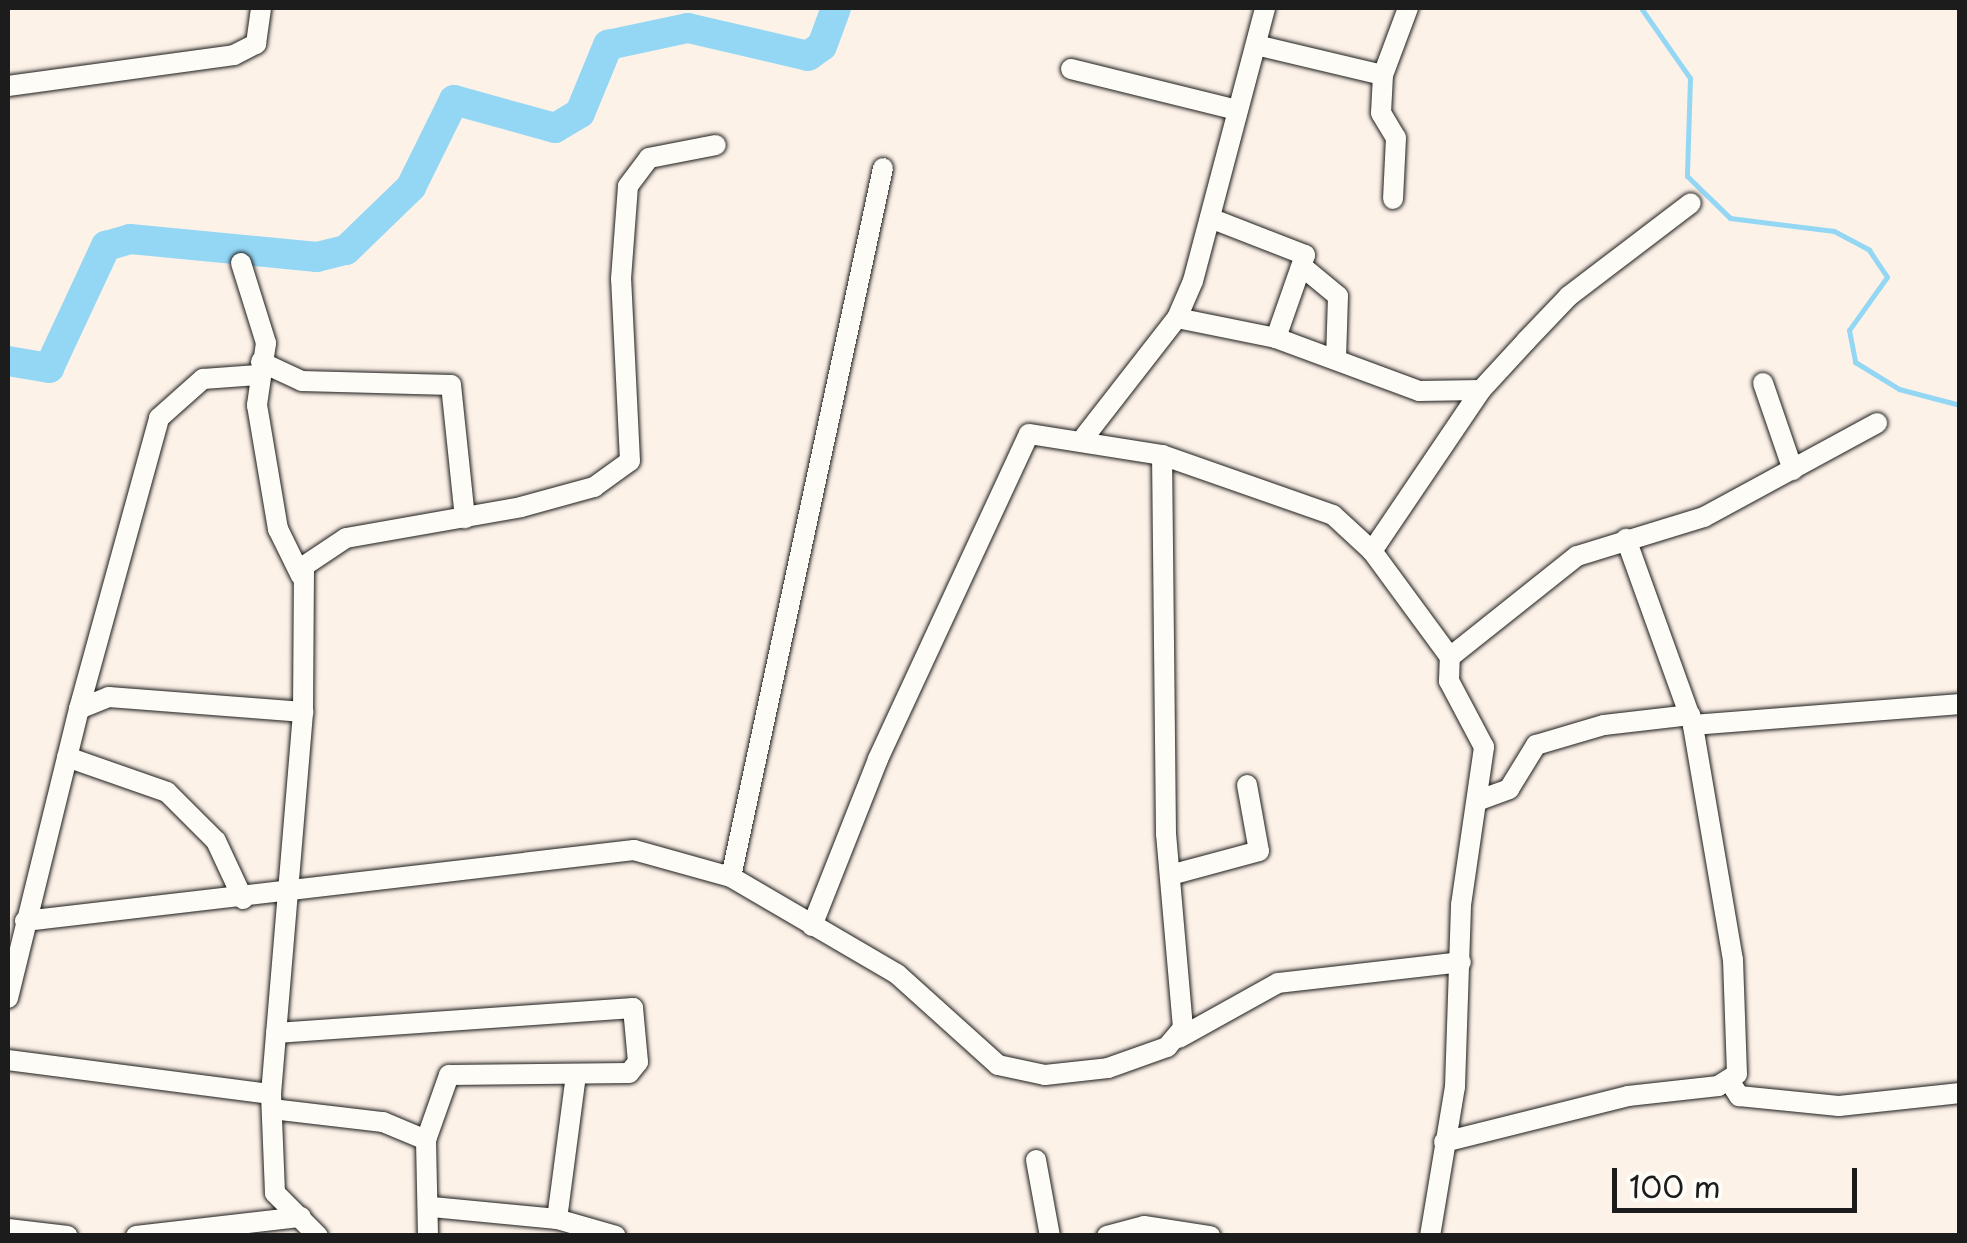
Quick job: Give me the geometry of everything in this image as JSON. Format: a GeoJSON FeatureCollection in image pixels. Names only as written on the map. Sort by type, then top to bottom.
{"type":"FeatureCollection","features":[{"type":"Feature","properties":{"kind":"street"},"geometry":{"type":"LineString","coordinates":[[8,86],[234,55],[256,44],[261,8]]}},
{"type":"Feature","properties":{"kind":"street"},"geometry":{"type":"LineString","coordinates":[[1085,436],[1177,318],[1210,218],[1265,8]]}},
{"type":"Feature","properties":{"kind":"street"},"geometry":{"type":"LineString","coordinates":[[1393,199],[1396,138],[1381,113],[1383,75],[1408,8]]}},
{"type":"Feature","properties":{"kind":"street"},"geometry":{"type":"LineString","coordinates":[[1256,45],[1383,75]]}},
{"type":"Feature","properties":{"kind":"street"},"geometry":{"type":"LineString","coordinates":[[1071,69],[1237,110]]}},
{"type":"Feature","properties":{"kind":"street"},"geometry":{"type":"LineString","coordinates":[[310,1226],[276,1193],[272,1102],[283,895],[303,712],[301,576],[310,556],[346,538],[466,518],[594,487],[630,461],[621,279],[628,186],[649,158],[716,145]]}},
{"type":"Feature","properties":{"kind":"street"},"geometry":{"type":"LineString","coordinates":[[731,877],[883,168]]}},
{"type":"Feature","properties":{"kind":"street"},"geometry":{"type":"LineString","coordinates":[[1372,551],[1482,390],[1569,296],[1691,203]]}},
{"type":"Feature","properties":{"kind":"street"},"geometry":{"type":"LineString","coordinates":[[1210,218],[1303,253],[1304,268],[1276,338]]}},
{"type":"Feature","properties":{"kind":"street"},"geometry":{"type":"LineString","coordinates":[[241,263],[266,343],[260,369],[278,529],[301,576]]}},
{"type":"Feature","properties":{"kind":"street"},"geometry":{"type":"LineString","coordinates":[[1304,268],[1338,296],[1336,359]]}},
{"type":"Feature","properties":{"kind":"street"},"geometry":{"type":"LineString","coordinates":[[1177,318],[1276,338],[1419,390],[1482,390]]}},
{"type":"Feature","properties":{"kind":"street"},"geometry":{"type":"LineString","coordinates":[[8,998],[79,709],[159,418],[202,380],[260,369],[302,381],[451,385],[460,402],[466,518]]}},
{"type":"Feature","properties":{"kind":"street"},"geometry":{"type":"LineString","coordinates":[[1763,384],[1793,470]]}},
{"type":"Feature","properties":{"kind":"street"},"geometry":{"type":"LineString","coordinates":[[1450,657],[1577,556],[1704,517],[1877,424]]}},
{"type":"Feature","properties":{"kind":"street"},"geometry":{"type":"LineString","coordinates":[[812,926],[1022,439],[1085,436],[1162,454],[1332,515],[1372,551],[1450,657],[1450,681],[1484,747],[1482,799],[1463,889],[1461,962],[1444,1142],[1430,1236]]}},
{"type":"Feature","properties":{"kind":"street"},"geometry":{"type":"LineString","coordinates":[[1162,454],[1179,1038]]}},
{"type":"Feature","properties":{"kind":"street"},"geometry":{"type":"LineString","coordinates":[[1444,1142],[1730,1082],[1737,1074],[1732,960],[1692,720],[1626,539]]}},
{"type":"Feature","properties":{"kind":"street"},"geometry":{"type":"LineString","coordinates":[[79,709],[109,697],[303,712]]}},
{"type":"Feature","properties":{"kind":"street"},"geometry":{"type":"LineString","coordinates":[[1482,799],[1509,789],[1536,745],[1604,724],[1960,704]]}},
{"type":"Feature","properties":{"kind":"street"},"geometry":{"type":"LineString","coordinates":[[67,757],[166,792],[216,840],[244,898]]}},
{"type":"Feature","properties":{"kind":"street"},"geometry":{"type":"LineString","coordinates":[[1174,874],[1259,851],[1247,785]]}},
{"type":"Feature","properties":{"kind":"street"},"geometry":{"type":"LineString","coordinates":[[25,921],[283,895],[634,850],[731,877],[897,974],[953,1032],[1018,1072],[1108,1068],[1179,1038],[1278,984],[1461,962]]}},
{"type":"Feature","properties":{"kind":"street"},"geometry":{"type":"LineString","coordinates":[[276,1033],[633,1008],[636,1068],[576,1074],[449,1076],[426,1140],[432,1208],[428,1236]]}},
{"type":"Feature","properties":{"kind":"street"},"geometry":{"type":"LineString","coordinates":[[8,1060],[383,1122],[426,1140]]}},
{"type":"Feature","properties":{"kind":"street"},"geometry":{"type":"LineString","coordinates":[[557,1219],[576,1074]]}},
{"type":"Feature","properties":{"kind":"street"},"geometry":{"type":"LineString","coordinates":[[1730,1082],[1739,1096],[1839,1106],[1960,1093]]}},
{"type":"Feature","properties":{"kind":"street"},"geometry":{"type":"LineString","coordinates":[[1036,1160],[1050,1236]]}},
{"type":"Feature","properties":{"kind":"street"},"geometry":{"type":"LineString","coordinates":[[432,1208],[557,1219],[616,1236]]}},
{"type":"Feature","properties":{"kind":"street"},"geometry":{"type":"LineString","coordinates":[[136,1236],[310,1226],[339,1236]]}},
{"type":"Feature","properties":{"kind":"street"},"geometry":{"type":"LineString","coordinates":[[1107,1236],[1144,1226],[1210,1236]]}},
{"type":"Feature","properties":{"kind":"street"},"geometry":{"type":"LineString","coordinates":[[8,1228],[68,1236]]}},
{"type":"Feature","properties":{"kind":"waterway"},"geometry":{"type":"LineString","coordinates":[[8,361],[49,368],[106,246],[130,239],[317,257],[346,250],[411,187],[454,100],[555,128],[580,113],[608,45],[688,28],[808,56],[822,46],[836,8]]}},
{"type":"Feature","properties":{"kind":"waterway"},"geometry":{"type":"LineString","coordinates":[[1641,8],[1690,78],[1687,176],[1730,218],[1834,231],[1869,250],[1887,277],[1849,330],[1855,362],[1899,389],[1960,405]]}}]}
